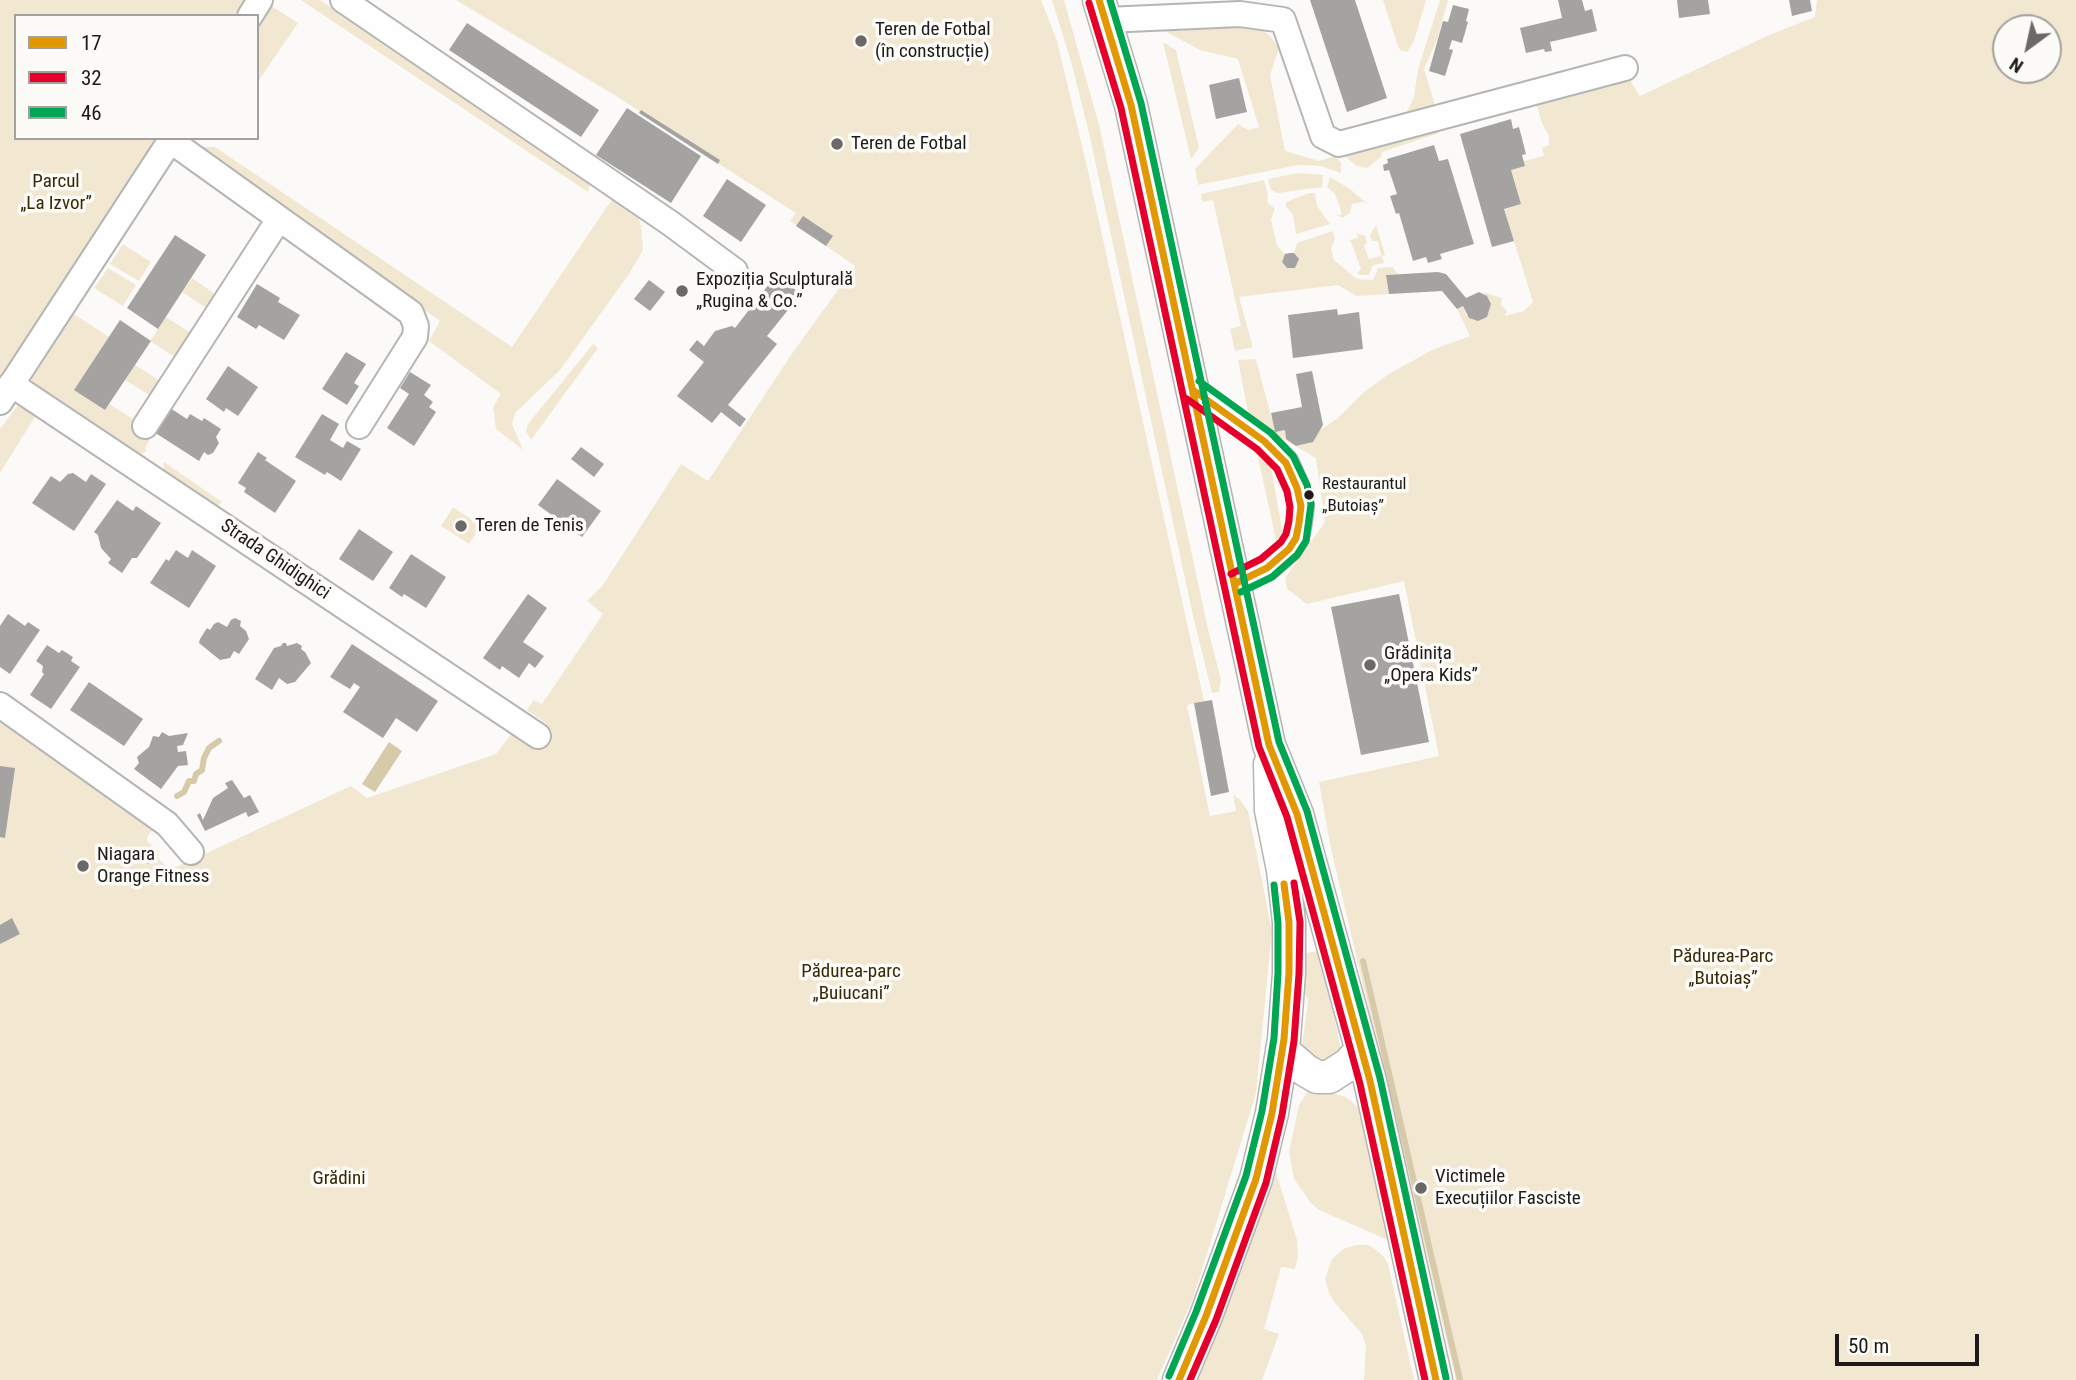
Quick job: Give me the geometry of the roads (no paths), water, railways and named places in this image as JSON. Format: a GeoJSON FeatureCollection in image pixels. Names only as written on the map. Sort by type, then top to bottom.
{"type":"FeatureCollection","features":[{"type":"Feature","properties":{"kind":"main road"},"geometry":{"type":"LineString","coordinates":[[1102,10],[1131,105],[1236,583],[1269,746],[1271,810],[1283,870],[1289,922],[1289,974],[1282,1050],[1272,1113],[1256,1179],[1206,1316],[1179,1380]]}},
{"type":"Feature","properties":{"kind":"main road"},"geometry":{"type":"LineString","coordinates":[[1269,746],[1297,814],[1361,1050],[1436,1380]]}},
{"type":"Feature","properties":{"kind":"main road"},"geometry":{"type":"LineString","coordinates":[[1282,1050],[1305,1070],[1317,1076],[1329,1077],[1349,1064],[1361,1050]]}},
{"type":"Feature","properties":{"kind":"street"},"geometry":{"type":"LineString","coordinates":[[343,0],[670,223],[735,271]]}},
{"type":"Feature","properties":{"kind":"street"},"geometry":{"type":"LineString","coordinates":[[1102,10],[1240,14],[1281,10],[1323,136],[1339,144],[1625,68]]}},
{"type":"Feature","properties":{"kind":"street","name":"Strada Ghidighici"},"geometry":{"type":"LineString","coordinates":[[359,426],[415,337],[416,326],[411,313],[171,140],[6,393],[538,736]]}},
{"type":"Feature","properties":{"kind":"street"},"geometry":{"type":"LineString","coordinates":[[145,426],[279,219]]}},
{"type":"Feature","properties":{"kind":"street"},"geometry":{"type":"LineString","coordinates":[[1193,390],[1264,441],[1286,463],[1301,506],[1297,538],[1289,550],[1267,568],[1236,583]]}},
{"type":"Feature","properties":{"kind":"street"},"geometry":{"type":"LineString","coordinates":[[0,705],[167,824],[191,852]]}},
{"type":"Feature","properties":{"kind":"waterway"},"geometry":{"type":"LineString","coordinates":[[177,796],[184,792],[189,781],[194,781],[196,774],[202,770],[209,748],[219,741]]}},
{"type":"Feature","properties":{"kind":"waterway"},"geometry":{"type":"LineString","coordinates":[[1363,961],[1460,1380]]}},
{"type":"Feature","properties":{"kind":"place","name":"Teren de Fotbal (în construcție)"},"geometry":{"type":"Point","coordinates":[861,41]}},
{"type":"Feature","properties":{"kind":"place","name":"Teren de Fotbal"},"geometry":{"type":"Point","coordinates":[837,144]}},
{"type":"Feature","properties":{"kind":"place","name":"Expoziția Sculpturală „Rugina & Co.”"},"geometry":{"type":"Point","coordinates":[682,291]}},
{"type":"Feature","properties":{"kind":"place","name":"Restaurantul „Butoiaș”"},"geometry":{"type":"Point","coordinates":[1309,495]}},
{"type":"Feature","properties":{"kind":"place","name":"Teren de Tenis"},"geometry":{"type":"Point","coordinates":[461,526]}},
{"type":"Feature","properties":{"kind":"place","name":"Grădinița „Opera Kids”"},"geometry":{"type":"Point","coordinates":[1370,665]}},
{"type":"Feature","properties":{"kind":"place","name":"Niagara Orange Fitness"},"geometry":{"type":"Point","coordinates":[83,866]}},
{"type":"Feature","properties":{"kind":"place","name":"Victimele Execuțiilor Fasciste"},"geometry":{"type":"Point","coordinates":[1421,1188]}},
{"type":"Feature","properties":{"kind":"park label","name":"Parcul „La Izvor”"},"geometry":{"type":"Point","coordinates":[56,193]}},
{"type":"Feature","properties":{"kind":"park label","name":"Pădurea-Parc „Butoiaș”"},"geometry":{"type":"Point","coordinates":[1723,968]}},
{"type":"Feature","properties":{"kind":"park label","name":"Pădurea-parc „Buiucani”"},"geometry":{"type":"Point","coordinates":[851,983]}},
{"type":"Feature","properties":{"kind":"park label","name":"Grădini"},"geometry":{"type":"Point","coordinates":[339,1179]}}]}
